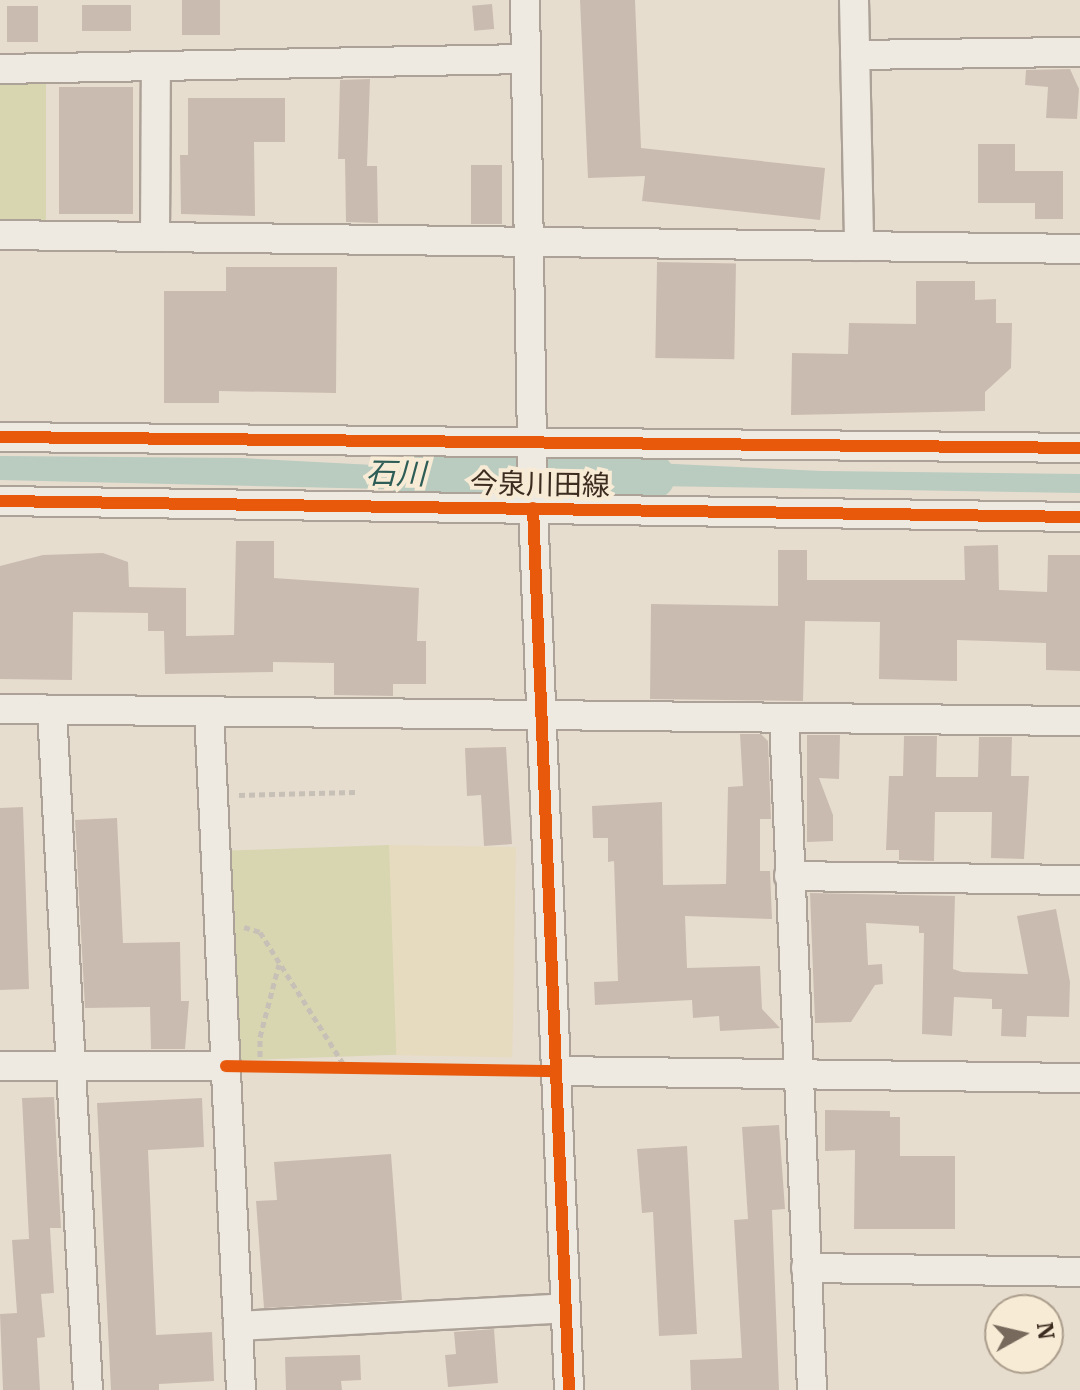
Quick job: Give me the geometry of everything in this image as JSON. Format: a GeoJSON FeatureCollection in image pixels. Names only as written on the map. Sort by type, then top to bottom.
{"type":"FeatureCollection","features":[{"type":"Feature","properties":{"kind":"street"},"geometry":{"type":"LineString","coordinates":[[525,0],[533,508],[569,1390]]}},
{"type":"Feature","properties":{"kind":"street"},"geometry":{"type":"LineString","coordinates":[[854,0],[859,246]]}},
{"type":"Feature","properties":{"kind":"street"},"geometry":{"type":"LineString","coordinates":[[855,55],[1080,52]]}},
{"type":"Feature","properties":{"kind":"street"},"geometry":{"type":"LineString","coordinates":[[0,69],[526,59]]}},
{"type":"Feature","properties":{"kind":"street"},"geometry":{"type":"LineString","coordinates":[[155,237],[156,66]]}},
{"type":"Feature","properties":{"kind":"street"},"geometry":{"type":"LineString","coordinates":[[0,235],[1080,249]]}},
{"type":"Feature","properties":{"kind":"street","name":"今泉川田線"},"geometry":{"type":"LineString","coordinates":[[0,437],[1080,448]]}},
{"type":"Feature","properties":{"kind":"street","name":"今泉川田線"},"geometry":{"type":"LineString","coordinates":[[0,501],[1080,517]]}},
{"type":"Feature","properties":{"kind":"street"},"geometry":{"type":"LineString","coordinates":[[0,709],[1080,721]]}},
{"type":"Feature","properties":{"kind":"street"},"geometry":{"type":"LineString","coordinates":[[52,710],[88,1390]]}},
{"type":"Feature","properties":{"kind":"street"},"geometry":{"type":"LineString","coordinates":[[209,712],[241,1390]]}},
{"type":"Feature","properties":{"kind":"street"},"geometry":{"type":"LineString","coordinates":[[784,718],[812,1390]]}},
{"type":"Feature","properties":{"kind":"street"},"geometry":{"type":"LineString","coordinates":[[789,876],[1080,880]]}},
{"type":"Feature","properties":{"kind":"street"},"geometry":{"type":"LineString","coordinates":[[0,1066],[226,1066]]}},
{"type":"Feature","properties":{"kind":"street"},"geometry":{"type":"LineString","coordinates":[[556,1071],[1080,1078]]}},
{"type":"Feature","properties":{"kind":"street"},"geometry":{"type":"LineString","coordinates":[[806,1268],[1080,1272]]}},
{"type":"Feature","properties":{"kind":"street"},"geometry":{"type":"LineString","coordinates":[[238,1326],[566,1308]]}},
{"type":"Feature","properties":{"kind":"path"},"geometry":{"type":"LineString","coordinates":[[214,795],[355,792]]}},
{"type":"Feature","properties":{"kind":"path"},"geometry":{"type":"LineString","coordinates":[[220,925],[232,923],[260,932],[346,1068]]}},
{"type":"Feature","properties":{"kind":"path"},"geometry":{"type":"LineString","coordinates":[[260,1066],[260,1037],[279,964]]}},
{"type":"Feature","properties":{"kind":"path"},"geometry":{"type":"LineString","coordinates":[[226,1066],[556,1071]]}},
{"type":"Feature","properties":{"kind":"shaded area"},"geometry":{"type":"Polygon","coordinates":[[[0,77],[46,77],[46,225],[0,225],[0,77]]]}},
{"type":"Feature","properties":{"kind":"shaded area"},"geometry":{"type":"Polygon","coordinates":[[[389,845],[516,847],[512,1057],[385,1055],[389,845]]]}},
{"type":"Feature","properties":{"kind":"shaded area"},"geometry":{"type":"Polygon","coordinates":[[[389,845],[396,1055],[236,1060],[229,851],[389,845]]]}},
{"type":"Feature","properties":{"kind":"water"},"geometry":{"type":"Polygon","coordinates":[[[0,456],[242,458],[469,470],[468,491],[0,480],[0,456]]]}},
{"type":"Feature","properties":{"kind":"water"},"geometry":{"type":"Polygon","coordinates":[[[590,460],[822,471],[1080,474],[1080,493],[592,485],[590,460]]]}},
{"type":"Feature","properties":{"kind":"building"},"geometry":{"type":"Polygon","coordinates":[[[182,0],[220,0],[220,35],[182,35],[182,0]]]}},
{"type":"Feature","properties":{"kind":"building"},"geometry":{"type":"Polygon","coordinates":[[[580,0],[635,0],[641,148],[825,168],[820,220],[642,201],[645,176],[588,178],[580,0]]]}},
{"type":"Feature","properties":{"kind":"building"},"geometry":{"type":"Polygon","coordinates":[[[492,4],[494,29],[474,31],[472,6],[492,4]]]}},
{"type":"Feature","properties":{"kind":"building"},"geometry":{"type":"Polygon","coordinates":[[[82,5],[131,5],[131,31],[82,31],[82,5]]]}},
{"type":"Feature","properties":{"kind":"building"},"geometry":{"type":"Polygon","coordinates":[[[7,6],[38,6],[38,42],[7,42],[7,6]]]}},
{"type":"Feature","properties":{"kind":"building"},"geometry":{"type":"Polygon","coordinates":[[[1070,69],[1079,89],[1077,119],[1046,118],[1048,87],[1025,85],[1026,70],[1070,69]]]}},
{"type":"Feature","properties":{"kind":"building"},"geometry":{"type":"Polygon","coordinates":[[[370,79],[367,166],[377,166],[378,223],[346,222],[345,159],[338,159],[340,80],[370,79]]]}},
{"type":"Feature","properties":{"kind":"building"},"geometry":{"type":"Polygon","coordinates":[[[59,87],[133,87],[133,214],[59,214],[59,87]]]}},
{"type":"Feature","properties":{"kind":"building"},"geometry":{"type":"Polygon","coordinates":[[[188,98],[285,98],[285,142],[254,142],[255,216],[181,214],[180,155],[188,155],[188,98]]]}},
{"type":"Feature","properties":{"kind":"building"},"geometry":{"type":"Polygon","coordinates":[[[978,144],[1015,144],[1015,171],[1063,171],[1063,219],[1035,219],[1035,203],[978,203],[978,144]]]}},
{"type":"Feature","properties":{"kind":"building"},"geometry":{"type":"Polygon","coordinates":[[[471,165],[502,165],[502,224],[471,224],[471,165]]]}},
{"type":"Feature","properties":{"kind":"building"},"geometry":{"type":"Polygon","coordinates":[[[657,262],[736,263],[734,359],[655,358],[657,262]]]}},
{"type":"Feature","properties":{"kind":"building"},"geometry":{"type":"Polygon","coordinates":[[[226,267],[337,267],[336,393],[219,391],[219,403],[164,403],[164,291],[226,291],[226,267]]]}},
{"type":"Feature","properties":{"kind":"building"},"geometry":{"type":"Polygon","coordinates":[[[916,281],[975,281],[975,300],[996,299],[996,323],[1012,323],[1011,368],[985,392],[985,411],[791,415],[792,353],[848,354],[849,323],[916,324],[916,281]]]}},
{"type":"Feature","properties":{"kind":"building"},"geometry":{"type":"Polygon","coordinates":[[[236,541],[274,541],[274,578],[419,588],[417,641],[426,641],[426,684],[393,684],[393,696],[334,695],[334,663],[273,662],[273,672],[165,674],[164,631],[148,631],[148,613],[73,612],[72,680],[0,679],[0,566],[43,555],[103,553],[128,562],[129,587],[186,588],[186,636],[234,635],[236,541]]]}},
{"type":"Feature","properties":{"kind":"building"},"geometry":{"type":"Polygon","coordinates":[[[998,545],[999,590],[1047,592],[1048,555],[1080,555],[1080,671],[1046,670],[1046,643],[957,640],[957,681],[879,679],[880,622],[805,621],[803,701],[650,699],[651,604],[778,606],[778,550],[807,550],[807,580],[965,580],[964,546],[998,545]]]}},
{"type":"Feature","properties":{"kind":"building"},"geometry":{"type":"Polygon","coordinates":[[[740,734],[761,734],[768,741],[771,819],[760,819],[760,871],[770,871],[772,919],[685,916],[687,968],[760,966],[762,1009],[780,1028],[720,1031],[719,1016],[693,1018],[692,1000],[595,1005],[594,982],[618,981],[614,861],[608,862],[608,838],[593,838],[592,806],[662,802],[663,885],[726,884],[728,787],[743,786],[740,734]]]}},
{"type":"Feature","properties":{"kind":"building"},"geometry":{"type":"Polygon","coordinates":[[[807,735],[840,735],[839,779],[819,778],[833,815],[833,841],[807,842],[807,735]]]}},
{"type":"Feature","properties":{"kind":"building"},"geometry":{"type":"Polygon","coordinates":[[[904,736],[937,736],[936,777],[978,777],[979,737],[1012,737],[1011,776],[1029,776],[1024,859],[991,858],[992,812],[935,812],[934,861],[899,860],[899,850],[886,850],[889,776],[903,776],[904,736]]]}},
{"type":"Feature","properties":{"kind":"building"},"geometry":{"type":"Polygon","coordinates":[[[506,747],[512,844],[484,846],[481,795],[467,796],[465,748],[506,747]]]}},
{"type":"Feature","properties":{"kind":"building"},"geometry":{"type":"Polygon","coordinates":[[[23,807],[29,989],[0,990],[0,808],[23,807]]]}},
{"type":"Feature","properties":{"kind":"building"},"geometry":{"type":"Polygon","coordinates":[[[117,818],[123,943],[180,942],[181,1001],[189,1001],[185,1049],[151,1049],[150,1007],[85,1008],[75,820],[117,818]]]}},
{"type":"Feature","properties":{"kind":"building"},"geometry":{"type":"Polygon","coordinates":[[[810,893],[955,896],[953,969],[962,972],[1028,974],[1017,916],[1056,909],[1070,982],[1069,1017],[1027,1016],[1026,1037],[1001,1036],[1002,1009],[992,1009],[992,999],[954,997],[952,1036],[922,1034],[924,933],[919,933],[919,926],[866,923],[868,965],[882,964],[883,984],[875,985],[851,1022],[815,1023],[810,893]]]}},
{"type":"Feature","properties":{"kind":"building"},"geometry":{"type":"Polygon","coordinates":[[[54,1097],[61,1228],[50,1228],[54,1293],[41,1294],[45,1337],[37,1338],[40,1390],[3,1390],[0,1314],[17,1313],[12,1240],[29,1239],[22,1098],[54,1097]]]}},
{"type":"Feature","properties":{"kind":"building"},"geometry":{"type":"Polygon","coordinates":[[[202,1098],[204,1147],[148,1150],[156,1335],[212,1332],[214,1381],[159,1384],[159,1390],[111,1390],[97,1103],[202,1098]]]}},
{"type":"Feature","properties":{"kind":"building"},"geometry":{"type":"Polygon","coordinates":[[[825,1110],[890,1111],[890,1117],[900,1117],[900,1156],[955,1156],[955,1229],[854,1229],[855,1150],[825,1151],[825,1110]]]}},
{"type":"Feature","properties":{"kind":"building"},"geometry":{"type":"Polygon","coordinates":[[[779,1125],[785,1209],[772,1210],[779,1390],[691,1390],[690,1360],[742,1358],[734,1220],[748,1219],[742,1127],[779,1125]]]}},
{"type":"Feature","properties":{"kind":"building"},"geometry":{"type":"Polygon","coordinates":[[[687,1146],[697,1334],[659,1336],[653,1212],[642,1213],[637,1149],[687,1146]]]}},
{"type":"Feature","properties":{"kind":"building"},"geometry":{"type":"Polygon","coordinates":[[[391,1154],[402,1300],[264,1308],[256,1201],[277,1200],[274,1162],[391,1154]]]}},
{"type":"Feature","properties":{"kind":"building"},"geometry":{"type":"Polygon","coordinates":[[[494,1329],[498,1383],[448,1387],[445,1355],[456,1354],[454,1332],[494,1329]]]}},
{"type":"Feature","properties":{"kind":"building"},"geometry":{"type":"Polygon","coordinates":[[[360,1355],[361,1380],[341,1381],[342,1390],[286,1390],[285,1357],[360,1355]]]}},
{"type":"Feature","properties":{"kind":"waterway","name":"石川"},"geometry":{"type":"LineString","coordinates":[[408,473],[652,477]]}},
{"type":"Feature","properties":{"kind":"cycle path"},"geometry":{"type":"LineString","coordinates":[[0,437],[1080,448]]}},
{"type":"Feature","properties":{"kind":"cycle path"},"geometry":{"type":"LineString","coordinates":[[0,501],[1080,517]]}},
{"type":"Feature","properties":{"kind":"cycle path"},"geometry":{"type":"LineString","coordinates":[[533,508],[569,1390]]}},
{"type":"Feature","properties":{"kind":"cycle path"},"geometry":{"type":"LineString","coordinates":[[226,1066],[556,1071]]}}]}
